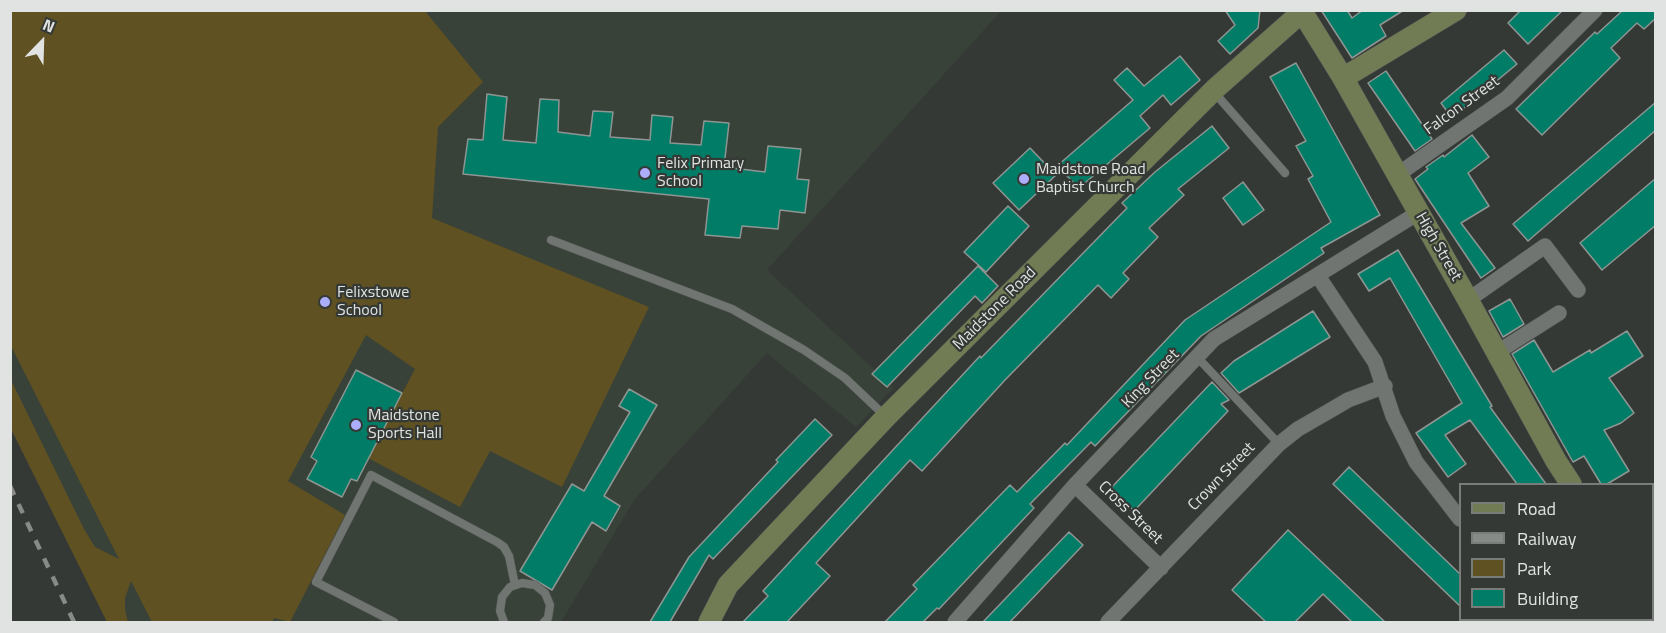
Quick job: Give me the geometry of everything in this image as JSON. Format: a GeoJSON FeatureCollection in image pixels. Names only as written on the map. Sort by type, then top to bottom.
{"type":"FeatureCollection","features":[{"type":"Feature","properties":{"kind":"street"},"geometry":{"type":"LineString","coordinates":[[1343,78],[1456,10]]}},
{"type":"Feature","properties":{"kind":"street","name":"Falcon Street"},"geometry":{"type":"LineString","coordinates":[[1397,175],[1507,98],[1595,10]]}},
{"type":"Feature","properties":{"kind":"street","name":"High Street"},"geometry":{"type":"LineString","coordinates":[[1301,11],[1343,78],[1570,483]]}},
{"type":"Feature","properties":{"kind":"street","name":"Maidstone Road"},"geometry":{"type":"LineString","coordinates":[[709,622],[728,585],[886,417],[1213,91],[1301,11]]}},
{"type":"Feature","properties":{"kind":"street","name":"King Street"},"geometry":{"type":"LineString","coordinates":[[955,622],[1075,485],[1214,339],[1418,213]]}},
{"type":"Feature","properties":{"kind":"street"},"geometry":{"type":"LineString","coordinates":[[1468,300],[1545,246],[1578,290]]}},
{"type":"Feature","properties":{"kind":"street"},"geometry":{"type":"LineString","coordinates":[[1318,276],[1375,362],[1394,416],[1416,462],[1459,516]]}},
{"type":"Feature","properties":{"kind":"street"},"geometry":{"type":"LineString","coordinates":[[1496,353],[1559,313]]}},
{"type":"Feature","properties":{"kind":"street","name":"Crown Street"},"geometry":{"type":"LineString","coordinates":[[1108,622],[1279,444],[1298,429],[1348,400],[1385,386]]}},
{"type":"Feature","properties":{"kind":"street","name":"Cross Street"},"geometry":{"type":"LineString","coordinates":[[1075,485],[1161,568]]}},
{"type":"Feature","properties":{"kind":"lane"},"geometry":{"type":"LineString","coordinates":[[1213,91],[1285,173]]}},
{"type":"Feature","properties":{"kind":"lane"},"geometry":{"type":"LineString","coordinates":[[551,240],[732,309],[804,350],[845,378],[886,417]]}},
{"type":"Feature","properties":{"kind":"lane"},"geometry":{"type":"LineString","coordinates":[[1197,357],[1279,444]]}},
{"type":"Feature","properties":{"kind":"lane"},"geometry":{"type":"LineString","coordinates":[[394,622],[316,582],[371,475],[504,547],[509,556],[515,585]]}},
{"type":"Feature","properties":{"kind":"lane"},"geometry":{"type":"LineString","coordinates":[[504,622],[500,610],[502,597],[510,588],[522,583],[535,585],[545,593],[550,605],[548,618],[544,622]]}},
{"type":"Feature","properties":{"kind":"shaded area","name":"Felixstowe School"},"geometry":{"type":"Polygon","coordinates":[[[11,11],[1001,11],[767,270],[894,388],[856,427],[767,353],[635,499],[561,622],[107,622],[11,429],[11,11]]]}},
{"type":"Feature","properties":{"kind":"green space","name":"Felixstowe School"},"geometry":{"type":"Polygon","coordinates":[[[11,11],[425,11],[483,82],[438,127],[432,218],[649,307],[562,487],[490,451],[460,507],[368,458],[415,369],[366,335],[288,481],[345,515],[290,622],[274,618],[272,622],[152,622],[131,581],[125,598],[128,622],[107,622],[11,429],[10,378],[84,529],[95,547],[119,559],[11,346],[11,11]]]}},
{"type":"Feature","properties":{"kind":"building"},"geometry":{"type":"Polygon","coordinates":[[[1225,10],[1260,10],[1258,28],[1230,54],[1218,41],[1235,25],[1225,10]]]}},
{"type":"Feature","properties":{"kind":"building"},"geometry":{"type":"Polygon","coordinates":[[[1321,10],[1347,10],[1352,18],[1363,10],[1404,10],[1380,25],[1386,36],[1352,58],[1321,10]]]}},
{"type":"Feature","properties":{"kind":"building"},"geometry":{"type":"Polygon","coordinates":[[[1521,10],[1563,10],[1528,44],[1508,23],[1521,10]]]}},
{"type":"Feature","properties":{"kind":"building"},"geometry":{"type":"Polygon","coordinates":[[[1656,10],[1656,18],[1644,29],[1637,23],[1611,48],[1620,58],[1542,135],[1516,109],[1595,32],[1597,34],[1622,11],[1656,10]]]}},
{"type":"Feature","properties":{"kind":"building"},"geometry":{"type":"Polygon","coordinates":[[[1504,50],[1517,64],[1452,118],[1441,103],[1504,50]]]}},
{"type":"Feature","properties":{"kind":"building"},"geometry":{"type":"Polygon","coordinates":[[[1180,56],[1200,80],[1171,105],[1163,95],[1140,116],[1150,128],[1079,188],[1057,166],[1133,100],[1114,80],[1127,68],[1144,86],[1180,56]]]}},
{"type":"Feature","properties":{"kind":"building"},"geometry":{"type":"Polygon","coordinates":[[[1296,63],[1380,215],[1321,248],[1324,253],[1201,336],[1095,446],[1091,442],[1030,504],[1034,508],[939,609],[937,608],[923,622],[885,622],[917,589],[913,585],[1010,485],[1017,492],[1065,443],[1067,445],[1185,320],[1331,222],[1308,179],[1313,176],[1296,146],[1306,141],[1270,77],[1296,63]]]}},
{"type":"Feature","properties":{"kind":"building"},"geometry":{"type":"Polygon","coordinates":[[[1386,71],[1432,139],[1415,151],[1368,83],[1386,71]]]}},
{"type":"Feature","properties":{"kind":"building"},"geometry":{"type":"Polygon","coordinates":[[[487,94],[507,97],[503,140],[536,143],[540,99],[559,100],[558,132],[590,136],[593,111],[613,112],[610,137],[650,140],[652,115],[673,117],[670,143],[701,145],[704,121],[729,123],[724,167],[765,172],[768,146],[801,149],[797,179],[809,180],[805,213],[780,210],[778,229],[742,226],[740,238],[705,235],[709,199],[463,174],[468,139],[483,140],[487,94]]]}},
{"type":"Feature","properties":{"kind":"building"},"geometry":{"type":"Polygon","coordinates":[[[1656,102],[1656,130],[1528,241],[1513,224],[1656,102]]]}},
{"type":"Feature","properties":{"kind":"building"},"geometry":{"type":"Polygon","coordinates":[[[1212,126],[1229,148],[1178,189],[1184,195],[1149,228],[1158,237],[1123,273],[1129,279],[1111,298],[1098,285],[1005,380],[922,471],[910,460],[816,563],[830,576],[787,622],[743,622],[768,596],[763,591],[980,356],[981,358],[1127,208],[1122,203],[1155,172],[1212,126]]]}},
{"type":"Feature","properties":{"kind":"building"},"geometry":{"type":"Polygon","coordinates":[[[1472,135],[1489,157],[1468,173],[1489,206],[1461,223],[1495,268],[1481,278],[1415,179],[1428,169],[1426,167],[1443,155],[1444,157],[1472,135]]]}},
{"type":"Feature","properties":{"kind":"building","name":"Maidstone Road Baptist Church"},"geometry":{"type":"Polygon","coordinates":[[[1030,148],[1056,175],[1019,210],[993,183],[1030,148]]]}},
{"type":"Feature","properties":{"kind":"building"},"geometry":{"type":"Polygon","coordinates":[[[1656,178],[1656,225],[1602,270],[1580,243],[1656,178]]]}},
{"type":"Feature","properties":{"kind":"building"},"geometry":{"type":"Polygon","coordinates":[[[1243,182],[1264,210],[1243,225],[1223,198],[1243,182]]]}},
{"type":"Feature","properties":{"kind":"building"},"geometry":{"type":"Polygon","coordinates":[[[1008,206],[1029,226],[986,272],[964,252],[1008,206]]]}},
{"type":"Feature","properties":{"kind":"building"},"geometry":{"type":"Polygon","coordinates":[[[1398,250],[1492,406],[1490,407],[1545,483],[1516,483],[1470,420],[1445,435],[1466,464],[1448,477],[1416,433],[1462,403],[1390,278],[1369,291],[1358,274],[1398,250]]]}},
{"type":"Feature","properties":{"kind":"building"},"geometry":{"type":"Polygon","coordinates":[[[978,266],[998,286],[982,303],[975,296],[887,387],[872,374],[978,266]]]}},
{"type":"Feature","properties":{"kind":"building"},"geometry":{"type":"Polygon","coordinates":[[[1510,299],[1524,324],[1503,337],[1489,311],[1510,299]]]}},
{"type":"Feature","properties":{"kind":"building"},"geometry":{"type":"Polygon","coordinates":[[[1313,311],[1330,337],[1239,393],[1221,373],[1234,361],[1313,311]]]}},
{"type":"Feature","properties":{"kind":"building"},"geometry":{"type":"Polygon","coordinates":[[[1627,331],[1643,356],[1609,378],[1634,413],[1621,423],[1604,430],[1629,471],[1609,483],[1600,483],[1584,456],[1573,462],[1512,354],[1534,340],[1553,372],[1590,350],[1591,353],[1627,331]]]}},
{"type":"Feature","properties":{"kind":"building","name":"Maidstone Sports Hall"},"geometry":{"type":"Polygon","coordinates":[[[356,370],[402,393],[357,481],[351,479],[342,497],[307,479],[317,461],[311,457],[356,370]]]}},
{"type":"Feature","properties":{"kind":"building"},"geometry":{"type":"Polygon","coordinates":[[[1212,382],[1229,400],[1221,404],[1228,411],[1134,511],[1111,488],[1212,382]]]}},
{"type":"Feature","properties":{"kind":"building"},"geometry":{"type":"Polygon","coordinates":[[[629,389],[657,405],[604,496],[620,506],[606,531],[592,522],[552,590],[520,571],[572,484],[584,491],[630,412],[619,406],[629,389]]]}},
{"type":"Feature","properties":{"kind":"building"},"geometry":{"type":"Polygon","coordinates":[[[815,419],[832,435],[713,559],[709,555],[670,622],[650,622],[689,557],[815,419]]]}},
{"type":"Feature","properties":{"kind":"building"},"geometry":{"type":"Polygon","coordinates":[[[1349,467],[1459,573],[1459,605],[1333,484],[1349,467]]]}},
{"type":"Feature","properties":{"kind":"building"},"geometry":{"type":"Polygon","coordinates":[[[1288,530],[1385,622],[1352,622],[1323,594],[1295,622],[1266,622],[1232,590],[1288,530]]]}},
{"type":"Feature","properties":{"kind":"building"},"geometry":{"type":"Polygon","coordinates":[[[1069,532],[1083,545],[1010,622],[983,622],[1069,532]]]}},
{"type":"Feature","properties":{"kind":"railway"},"geometry":{"type":"LineString","coordinates":[[10,486],[74,622]]}},
{"type":"Feature","properties":{"kind":"place","name":"Felix Primary School"},"geometry":{"type":"Point","coordinates":[645,173]}},
{"type":"Feature","properties":{"kind":"place","name":"Maidstone Road Baptist Church"},"geometry":{"type":"Point","coordinates":[1024,179]}},
{"type":"Feature","properties":{"kind":"place","name":"Felixstowe School"},"geometry":{"type":"Point","coordinates":[325,302]}},
{"type":"Feature","properties":{"kind":"place","name":"Maidstone Sports Hall"},"geometry":{"type":"Point","coordinates":[356,425]}}]}
